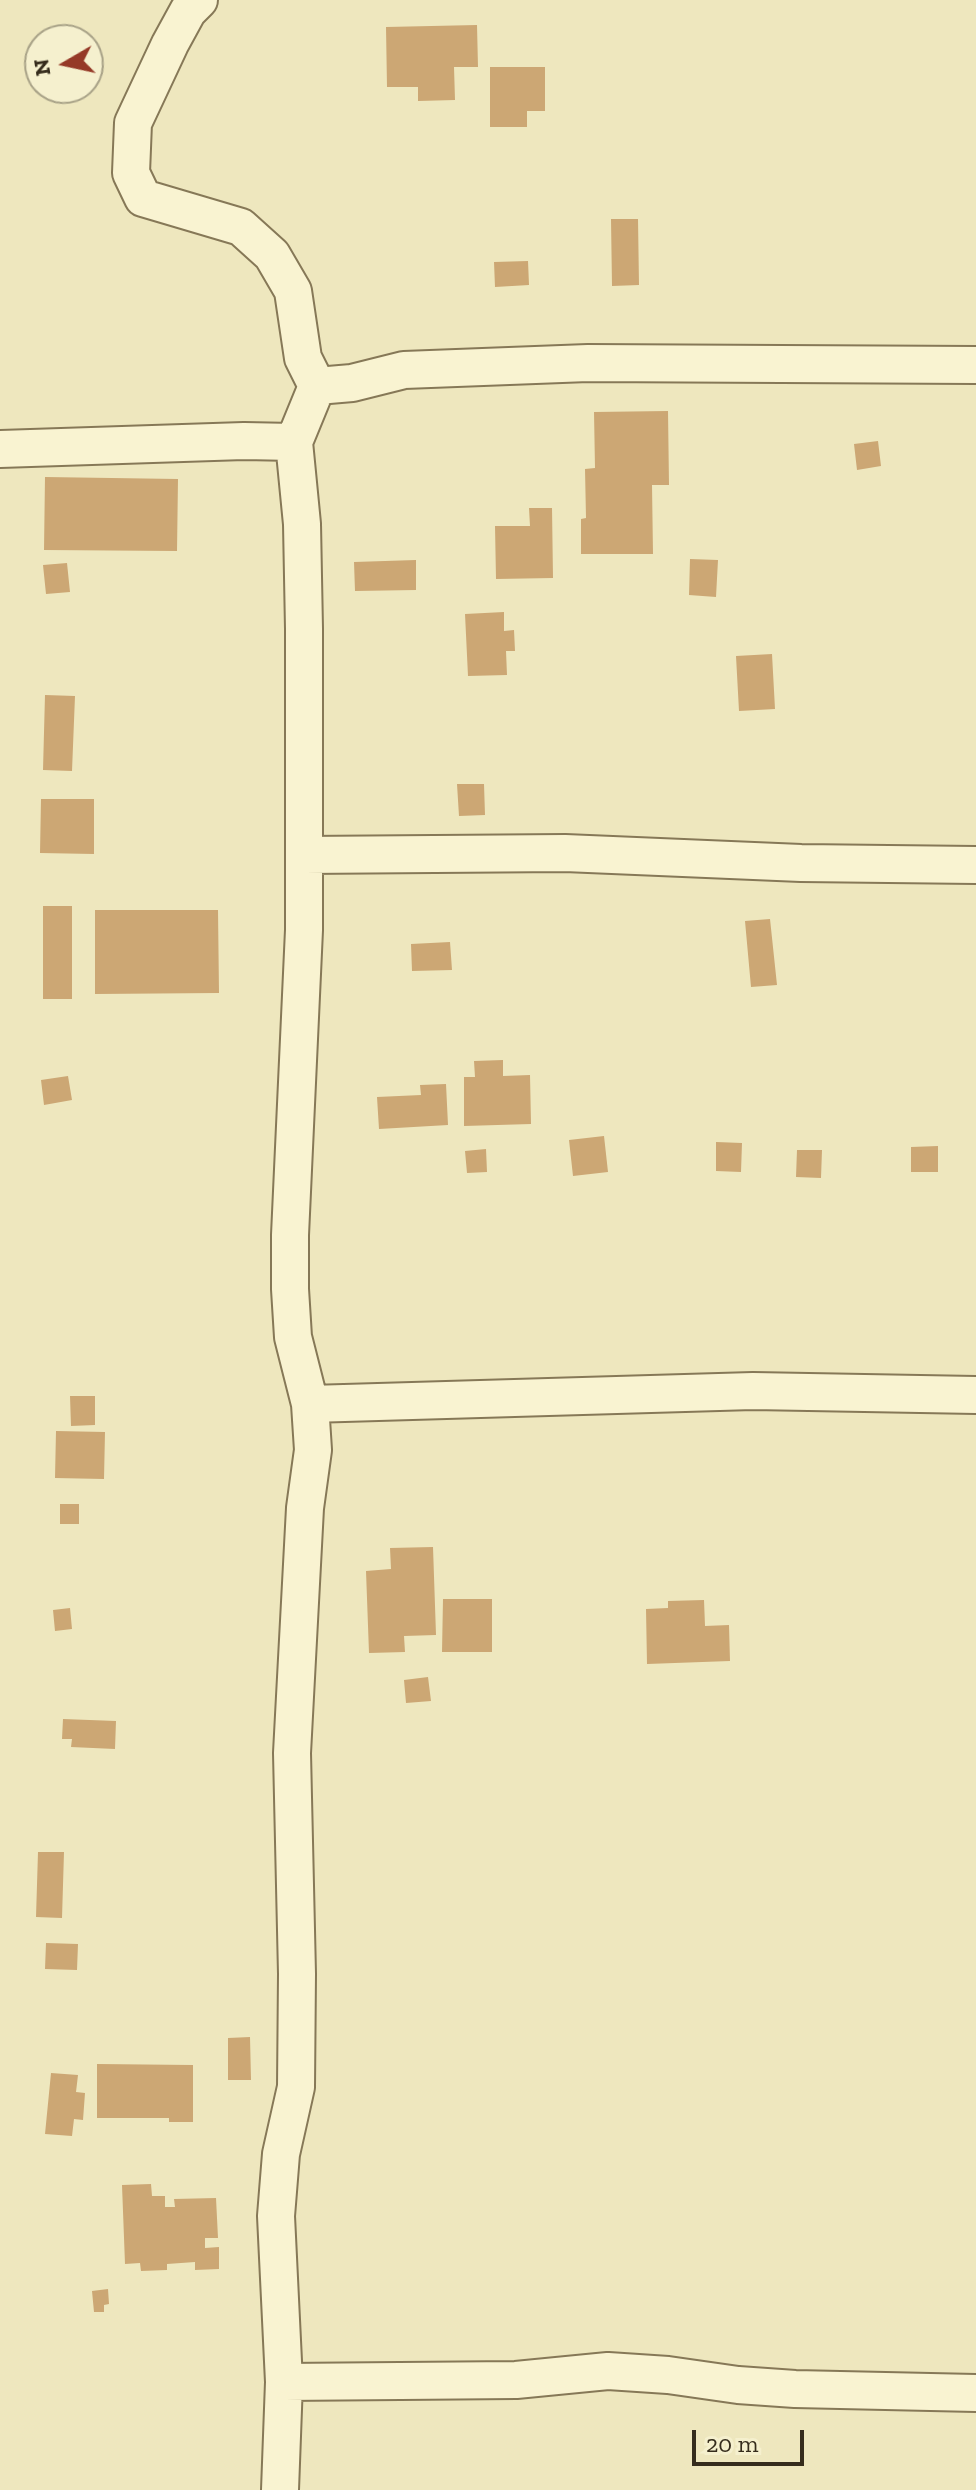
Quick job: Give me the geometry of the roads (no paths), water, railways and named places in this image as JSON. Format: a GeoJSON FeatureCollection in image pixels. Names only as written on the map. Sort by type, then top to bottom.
{"type":"FeatureCollection","features":[{"type":"Feature","properties":{"kind":"street"},"geometry":{"type":"LineString","coordinates":[[199,0],[188,11],[170,44],[133,123],[131,173],[143,198],[241,227],[272,255],[293,291],[303,358],[317,386],[294,442],[302,524],[304,930],[290,1275],[293,1337],[310,1404],[313,1450],[305,1508],[292,1753],[296,2087],[281,2154],[276,2216],[284,2382],[280,2490]]}},
{"type":"Feature","properties":{"kind":"street"},"geometry":{"type":"LineString","coordinates":[[317,386],[352,383],[404,370],[588,363],[976,365]]}},
{"type":"Feature","properties":{"kind":"street"},"geometry":{"type":"LineString","coordinates":[[0,449],[294,442]]}},
{"type":"Feature","properties":{"kind":"street"},"geometry":{"type":"LineString","coordinates":[[304,855],[565,853],[801,863],[976,865]]}},
{"type":"Feature","properties":{"kind":"street"},"geometry":{"type":"LineString","coordinates":[[310,1404],[753,1391],[976,1395]]}},
{"type":"Feature","properties":{"kind":"street"},"geometry":{"type":"LineString","coordinates":[[284,2382],[516,2380],[608,2371],[795,2389],[976,2393]]}}]}
